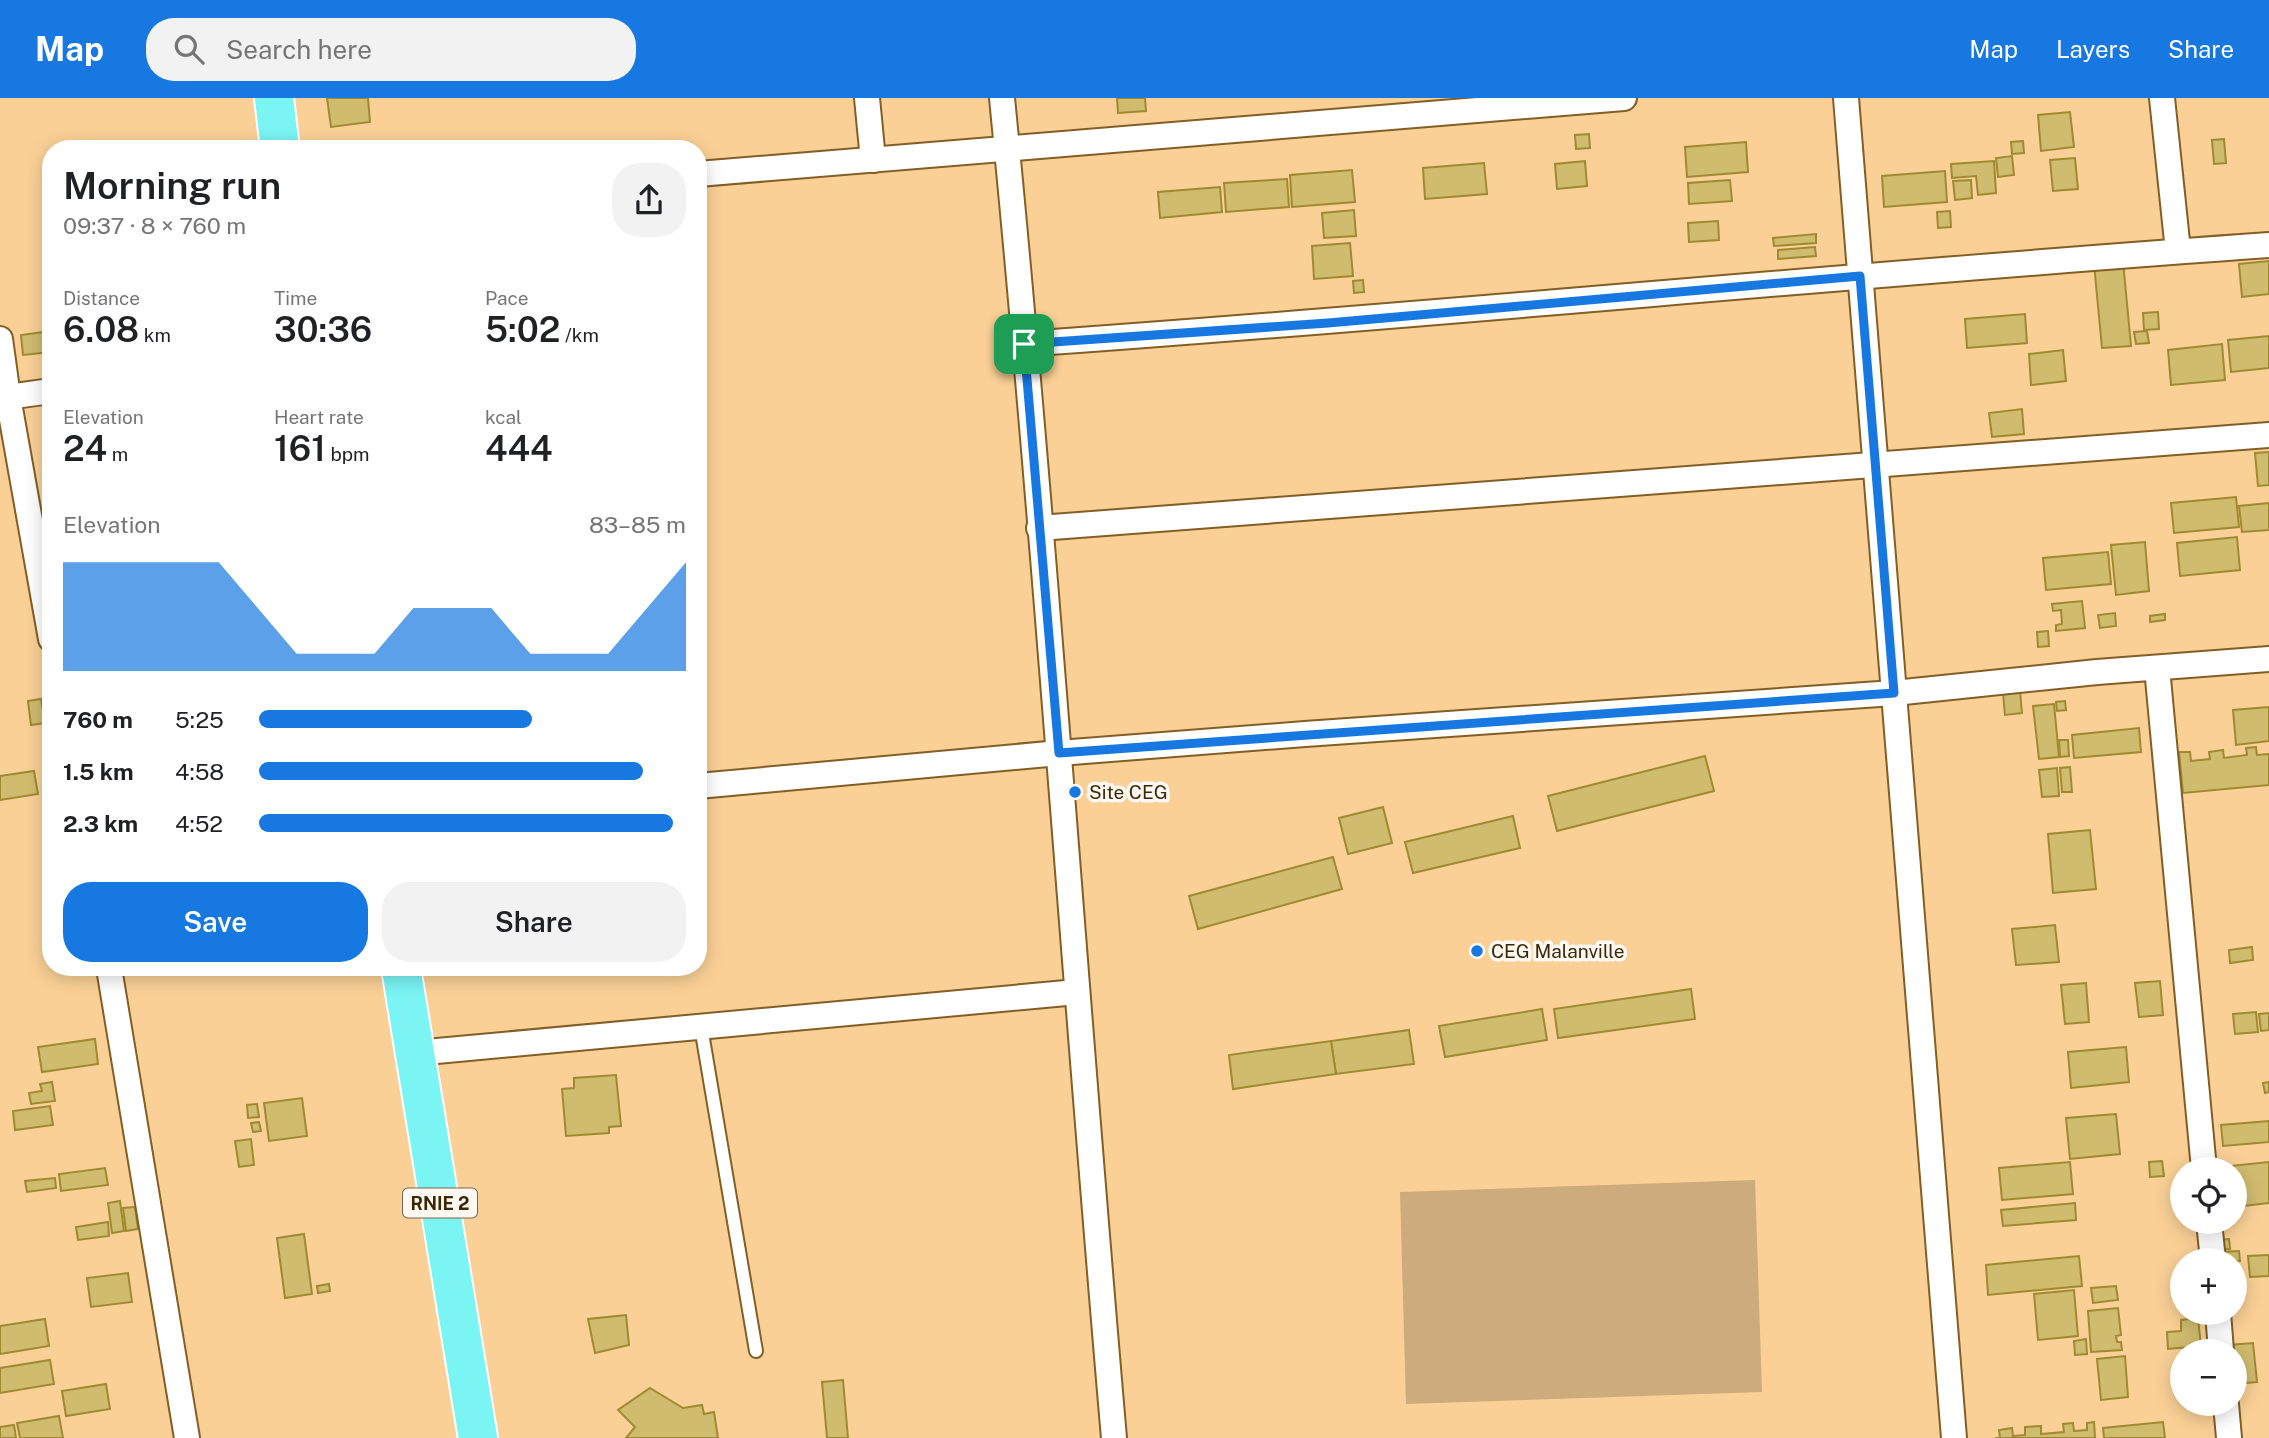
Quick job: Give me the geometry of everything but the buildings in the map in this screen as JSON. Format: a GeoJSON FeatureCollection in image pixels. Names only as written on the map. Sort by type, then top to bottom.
{"type":"FeatureCollection","features":[{"type":"Feature","properties":{"kind":"main road"},"geometry":{"type":"LineString","coordinates":[[274,98],[279,140]]}},
{"type":"Feature","properties":{"kind":"main road","name":"RNIE 2"},"geometry":{"type":"LineString","coordinates":[[402,976],[478,1438]]}},
{"type":"Feature","properties":{"kind":"street"},"geometry":{"type":"LineString","coordinates":[[867,98],[873,160]]}},
{"type":"Feature","properties":{"kind":"street"},"geometry":{"type":"LineString","coordinates":[[1002,98],[1059,753],[1114,1438]]}},
{"type":"Feature","properties":{"kind":"street"},"geometry":{"type":"LineString","coordinates":[[707,173],[1624,98]]}},
{"type":"Feature","properties":{"kind":"street"},"geometry":{"type":"LineString","coordinates":[[1846,98],[1954,1438]]}},
{"type":"Feature","properties":{"kind":"street"},"geometry":{"type":"LineString","coordinates":[[2162,98],[2178,251]]}},
{"type":"Feature","properties":{"kind":"street"},"geometry":{"type":"LineString","coordinates":[[1024,344],[1328,323],[1860,276],[2269,245]]}},
{"type":"Feature","properties":{"kind":"street"},"geometry":{"type":"LineString","coordinates":[[0,339],[4,398],[42,593]]}},
{"type":"Feature","properties":{"kind":"street"},"geometry":{"type":"LineString","coordinates":[[4,398],[42,392]]}},
{"type":"Feature","properties":{"kind":"street"},"geometry":{"type":"LineString","coordinates":[[1039,528],[2269,435]]}},
{"type":"Feature","properties":{"kind":"street"},"geometry":{"type":"LineString","coordinates":[[707,785],[1059,753],[1894,693],[2269,659]]}},
{"type":"Feature","properties":{"kind":"street"},"geometry":{"type":"LineString","coordinates":[[2157,668],[2203,1157]]}},
{"type":"Feature","properties":{"kind":"street"},"geometry":{"type":"LineString","coordinates":[[110,976],[187,1438]]}},
{"type":"Feature","properties":{"kind":"street"},"geometry":{"type":"LineString","coordinates":[[415,1053],[1077,992]]}},
{"type":"Feature","properties":{"kind":"street"},"geometry":{"type":"LineString","coordinates":[[2227,1416],[2229,1438]]}},
{"type":"Feature","properties":{"kind":"lane"},"geometry":{"type":"LineString","coordinates":[[701,1027],[756,1351]]}},
{"type":"Feature","properties":{"kind":"shaded area"},"geometry":{"type":"Polygon","coordinates":[[[1755,1180],[1762,1392],[1406,1404],[1400,1192],[1755,1180]]]}},
{"type":"Feature","properties":{"kind":"place","name":"Site CEG"},"geometry":{"type":"Point","coordinates":[1075,792]}},
{"type":"Feature","properties":{"kind":"place","name":"CEG Malanville"},"geometry":{"type":"Point","coordinates":[1477,951]}},
{"type":"Feature","properties":{"kind":"route"},"geometry":{"type":"LineString","coordinates":[[1860,276],[1894,693],[1059,753],[1024,344],[1328,323],[1860,276]]}}]}
